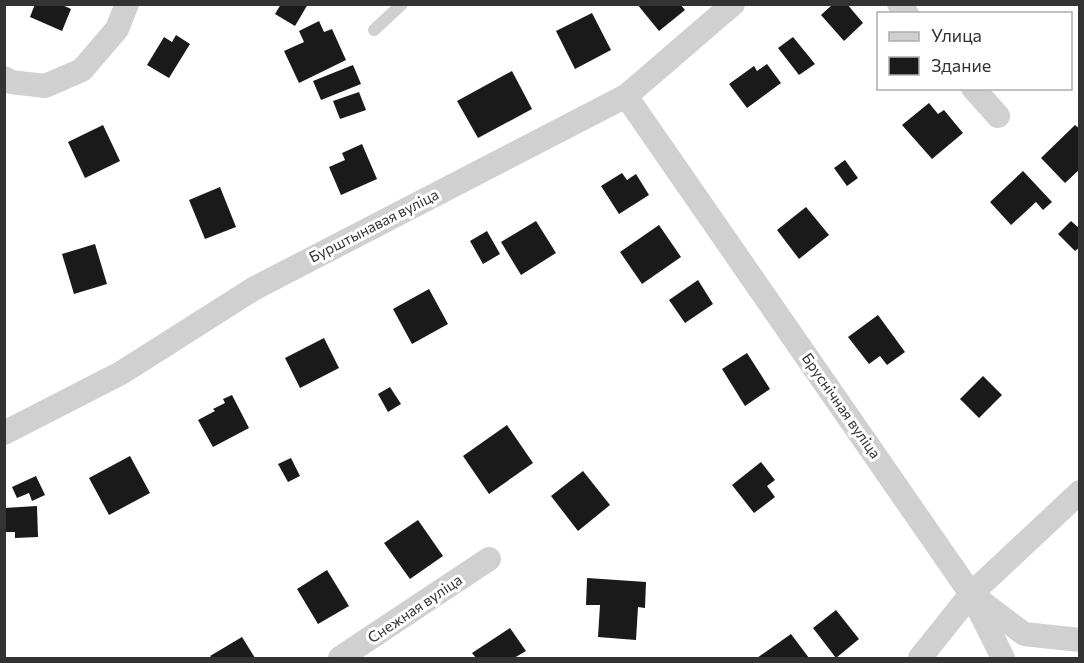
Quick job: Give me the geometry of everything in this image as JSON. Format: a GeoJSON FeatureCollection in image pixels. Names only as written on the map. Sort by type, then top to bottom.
{"type":"FeatureCollection","features":[{"type":"Feature","properties":{"kind":"street"},"geometry":{"type":"LineString","coordinates":[[4,78],[11,82],[45,86],[82,70],[117,29],[127,4]]}},
{"type":"Feature","properties":{"kind":"street","name":"Бурштынавая вуліца"},"geometry":{"type":"LineString","coordinates":[[4,433],[121,373],[255,288],[626,96],[733,4]]}},
{"type":"Feature","properties":{"kind":"street"},"geometry":{"type":"LineString","coordinates":[[975,90],[998,116]]}},
{"type":"Feature","properties":{"kind":"street","name":"Бруснічная вуліца"},"geometry":{"type":"LineString","coordinates":[[626,96],[971,594]]}},
{"type":"Feature","properties":{"kind":"street"},"geometry":{"type":"LineString","coordinates":[[920,658],[971,594],[1080,492]]}},
{"type":"Feature","properties":{"kind":"street","name":"Снежная вуліца"},"geometry":{"type":"LineString","coordinates":[[340,658],[489,559]]}},
{"type":"Feature","properties":{"kind":"street"},"geometry":{"type":"LineString","coordinates":[[971,594],[1024,634],[1080,640]]}},
{"type":"Feature","properties":{"kind":"street"},"geometry":{"type":"LineString","coordinates":[[971,594],[1003,658]]}},
{"type":"Feature","properties":{"kind":"lane"},"geometry":{"type":"LineString","coordinates":[[374,30],[402,4]]}},
{"type":"Feature","properties":{"kind":"building"},"geometry":{"type":"Polygon","coordinates":[[[35,4],[60,4],[71,9],[62,31],[30,17],[35,4]]]}},
{"type":"Feature","properties":{"kind":"building"},"geometry":{"type":"Polygon","coordinates":[[[281,4],[308,4],[295,26],[275,14],[281,4]]]}},
{"type":"Feature","properties":{"kind":"building"},"geometry":{"type":"Polygon","coordinates":[[[637,4],[680,4],[685,10],[659,31],[637,4]]]}},
{"type":"Feature","properties":{"kind":"building"},"geometry":{"type":"Polygon","coordinates":[[[833,4],[847,4],[863,23],[844,41],[821,15],[833,4]]]}},
{"type":"Feature","properties":{"kind":"building"},"geometry":{"type":"Polygon","coordinates":[[[592,13],[611,50],[575,69],[556,31],[592,13]]]}},
{"type":"Feature","properties":{"kind":"building"},"geometry":{"type":"Polygon","coordinates":[[[319,21],[324,32],[332,29],[346,60],[299,83],[284,51],[304,42],[299,31],[319,21]]]}},
{"type":"Feature","properties":{"kind":"building"},"geometry":{"type":"Polygon","coordinates":[[[176,35],[190,44],[169,78],[147,65],[164,37],[172,42],[176,35]]]}},
{"type":"Feature","properties":{"kind":"building"},"geometry":{"type":"Polygon","coordinates":[[[793,37],[815,64],[799,75],[778,48],[793,37]]]}},
{"type":"Feature","properties":{"kind":"building"},"geometry":{"type":"Polygon","coordinates":[[[767,64],[781,83],[747,108],[729,84],[754,66],[757,71],[767,64]]]}},
{"type":"Feature","properties":{"kind":"building"},"geometry":{"type":"Polygon","coordinates":[[[353,65],[361,84],[321,100],[313,81],[353,65]]]}},
{"type":"Feature","properties":{"kind":"building"},"geometry":{"type":"Polygon","coordinates":[[[512,71],[532,109],[478,138],[457,101],[512,71]]]}},
{"type":"Feature","properties":{"kind":"building"},"geometry":{"type":"Polygon","coordinates":[[[359,92],[366,110],[340,119],[333,101],[359,92]]]}},
{"type":"Feature","properties":{"kind":"building"},"geometry":{"type":"Polygon","coordinates":[[[929,103],[938,114],[944,110],[963,133],[932,159],[902,125],[929,103]]]}},
{"type":"Feature","properties":{"kind":"building"},"geometry":{"type":"Polygon","coordinates":[[[103,125],[120,161],[85,178],[68,142],[103,125]]]}},
{"type":"Feature","properties":{"kind":"building"},"geometry":{"type":"Polygon","coordinates":[[[1075,125],[1080,129],[1080,169],[1065,183],[1041,158],[1075,125]]]}},
{"type":"Feature","properties":{"kind":"building"},"geometry":{"type":"Polygon","coordinates":[[[362,144],[377,179],[341,195],[329,167],[345,160],[342,153],[362,144]]]}},
{"type":"Feature","properties":{"kind":"building"},"geometry":{"type":"Polygon","coordinates":[[[845,160],[858,178],[847,186],[834,168],[845,160]]]}},
{"type":"Feature","properties":{"kind":"building"},"geometry":{"type":"Polygon","coordinates":[[[1023,171],[1052,202],[1043,210],[1036,202],[1011,225],[990,202],[1023,171]]]}},
{"type":"Feature","properties":{"kind":"building"},"geometry":{"type":"Polygon","coordinates":[[[622,173],[627,180],[636,174],[649,195],[619,214],[601,186],[622,173]]]}},
{"type":"Feature","properties":{"kind":"building"},"geometry":{"type":"Polygon","coordinates":[[[220,187],[236,227],[205,239],[189,200],[220,187]]]}},
{"type":"Feature","properties":{"kind":"building"},"geometry":{"type":"Polygon","coordinates":[[[806,207],[829,235],[799,259],[777,230],[806,207]]]}},
{"type":"Feature","properties":{"kind":"building"},"geometry":{"type":"Polygon","coordinates":[[[536,221],[556,253],[521,275],[501,242],[536,221]]]}},
{"type":"Feature","properties":{"kind":"building"},"geometry":{"type":"Polygon","coordinates":[[[1071,221],[1080,229],[1080,247],[1075,251],[1058,234],[1071,221]]]}},
{"type":"Feature","properties":{"kind":"building"},"geometry":{"type":"Polygon","coordinates":[[[659,225],[681,257],[642,284],[620,252],[659,225]]]}},
{"type":"Feature","properties":{"kind":"building"},"geometry":{"type":"Polygon","coordinates":[[[487,231],[500,254],[483,264],[470,241],[487,231]]]}},
{"type":"Feature","properties":{"kind":"building"},"geometry":{"type":"Polygon","coordinates":[[[95,244],[107,284],[74,294],[62,254],[95,244]]]}},
{"type":"Feature","properties":{"kind":"building"},"geometry":{"type":"Polygon","coordinates":[[[698,280],[713,304],[685,323],[669,300],[698,280]]]}},
{"type":"Feature","properties":{"kind":"building"},"geometry":{"type":"Polygon","coordinates":[[[429,289],[448,324],[412,344],[393,309],[429,289]]]}},
{"type":"Feature","properties":{"kind":"building"},"geometry":{"type":"Polygon","coordinates":[[[878,315],[905,352],[887,365],[880,356],[869,364],[848,337],[878,315]]]}},
{"type":"Feature","properties":{"kind":"building"},"geometry":{"type":"Polygon","coordinates":[[[324,338],[339,368],[300,388],[285,358],[324,338]]]}},
{"type":"Feature","properties":{"kind":"building"},"geometry":{"type":"Polygon","coordinates":[[[747,353],[770,389],[745,406],[722,369],[747,353]]]}},
{"type":"Feature","properties":{"kind":"building"},"geometry":{"type":"Polygon","coordinates":[[[983,376],[1002,395],[979,418],[960,399],[983,376]]]}},
{"type":"Feature","properties":{"kind":"building"},"geometry":{"type":"Polygon","coordinates":[[[390,387],[401,404],[388,412],[378,394],[390,387]]]}},
{"type":"Feature","properties":{"kind":"building"},"geometry":{"type":"Polygon","coordinates":[[[232,395],[249,428],[213,447],[198,420],[215,411],[213,409],[225,403],[223,399],[232,395]]]}},
{"type":"Feature","properties":{"kind":"building"},"geometry":{"type":"Polygon","coordinates":[[[507,425],[533,463],[489,494],[463,456],[507,425]]]}},
{"type":"Feature","properties":{"kind":"building"},"geometry":{"type":"Polygon","coordinates":[[[130,456],[150,493],[109,515],[89,478],[130,456]]]}},
{"type":"Feature","properties":{"kind":"building"},"geometry":{"type":"Polygon","coordinates":[[[291,458],[300,476],[288,482],[278,464],[291,458]]]}},
{"type":"Feature","properties":{"kind":"building"},"geometry":{"type":"Polygon","coordinates":[[[761,462],[775,480],[767,486],[775,497],[754,513],[732,485],[761,462]]]}},
{"type":"Feature","properties":{"kind":"building"},"geometry":{"type":"Polygon","coordinates":[[[583,471],[610,505],[578,531],[551,496],[583,471]]]}},
{"type":"Feature","properties":{"kind":"building"},"geometry":{"type":"Polygon","coordinates":[[[36,476],[45,495],[32,501],[29,493],[17,498],[12,487],[36,476]]]}},
{"type":"Feature","properties":{"kind":"building"},"geometry":{"type":"Polygon","coordinates":[[[37,506],[38,537],[15,538],[15,532],[4,532],[4,508],[37,506]]]}},
{"type":"Feature","properties":{"kind":"building"},"geometry":{"type":"Polygon","coordinates":[[[418,520],[443,556],[410,579],[384,543],[418,520]]]}},
{"type":"Feature","properties":{"kind":"building"},"geometry":{"type":"Polygon","coordinates":[[[327,570],[349,606],[318,624],[297,589],[327,570]]]}},
{"type":"Feature","properties":{"kind":"building"},"geometry":{"type":"Polygon","coordinates":[[[587,578],[646,582],[645,608],[638,607],[636,640],[598,637],[600,605],[586,605],[587,578]]]}},
{"type":"Feature","properties":{"kind":"building"},"geometry":{"type":"Polygon","coordinates":[[[836,610],[859,639],[836,658],[813,628],[836,610]]]}},
{"type":"Feature","properties":{"kind":"building"},"geometry":{"type":"Polygon","coordinates":[[[510,628],[526,651],[514,658],[476,658],[472,653],[510,628]]]}},
{"type":"Feature","properties":{"kind":"building"},"geometry":{"type":"Polygon","coordinates":[[[791,634],[809,658],[757,658],[791,634]]]}},
{"type":"Feature","properties":{"kind":"building"},"geometry":{"type":"Polygon","coordinates":[[[242,637],[255,658],[212,658],[210,656],[242,637]]]}}]}
